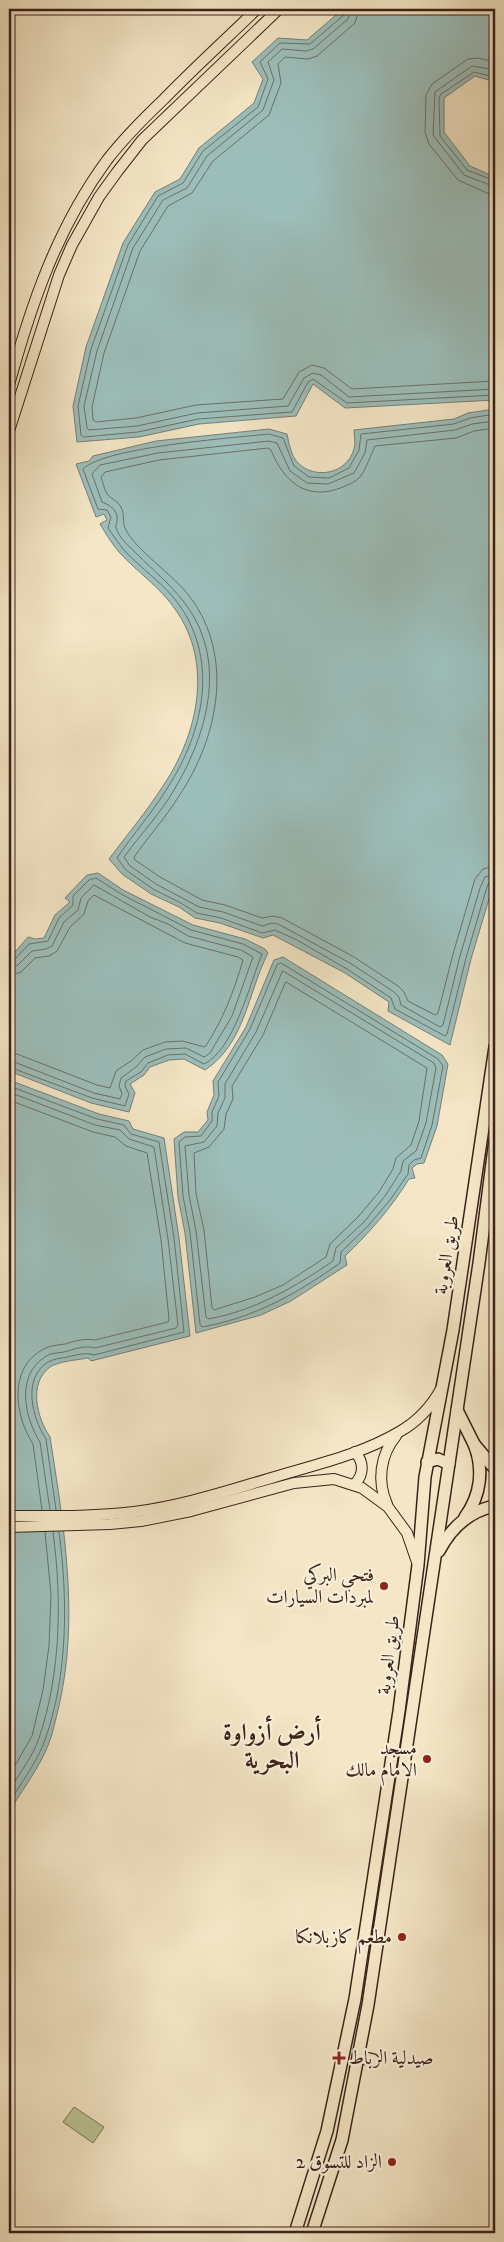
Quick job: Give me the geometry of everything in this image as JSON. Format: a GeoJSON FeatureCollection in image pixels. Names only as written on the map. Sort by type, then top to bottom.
{"type":"FeatureCollection","features":[{"type":"Feature","properties":{"kind":"highway","name":"طريق العروبة"},"geometry":{"type":"LineString","coordinates":[[294,2233],[325,2139],[350,2027],[398,1723],[418,1565],[427,1462],[465,1260],[495,1047]]}},
{"type":"Feature","properties":{"kind":"highway","name":"طريق العروبة"},"geometry":{"type":"LineString","coordinates":[[312,2233],[342,2140],[359,2057],[449,1464],[495,1140]]}},
{"type":"Feature","properties":{"kind":"highway"},"geometry":{"type":"LineString","coordinates":[[434,1564],[446,1539],[471,1508],[478,1487],[480,1465],[474,1444],[457,1410]]}},
{"type":"Feature","properties":{"kind":"highway"},"geometry":{"type":"LineString","coordinates":[[474,1444],[495,1469]]}},
{"type":"Feature","properties":{"kind":"highway"},"geometry":{"type":"LineString","coordinates":[[427,1462],[438,1458],[449,1464]]}},
{"type":"Feature","properties":{"kind":"highway"},"geometry":{"type":"LineString","coordinates":[[462,1521],[478,1511],[495,1506]]}},
{"type":"Feature","properties":{"kind":"highway"},"geometry":{"type":"LineString","coordinates":[[359,2057],[373,2060]]}},
{"type":"Feature","properties":{"kind":"main road"},"geometry":{"type":"LineString","coordinates":[[9,385],[49,261],[68,223],[95,178],[133,129],[257,9]]}},
{"type":"Feature","properties":{"kind":"main road"},"geometry":{"type":"LineString","coordinates":[[9,431],[31,356],[53,292],[69,253],[99,197],[142,140],[279,9]]}},
{"type":"Feature","properties":{"kind":"main road"},"geometry":{"type":"LineString","coordinates":[[19,351],[31,356]]}},
{"type":"Feature","properties":{"kind":"main road"},"geometry":{"type":"LineString","coordinates":[[9,395],[19,399]]}},
{"type":"Feature","properties":{"kind":"main road"},"geometry":{"type":"LineString","coordinates":[[9,1527],[78,1520],[188,1502],[355,1452],[398,1433],[424,1413],[442,1386]]}},
{"type":"Feature","properties":{"kind":"main road"},"geometry":{"type":"LineString","coordinates":[[388,1507],[383,1493],[381,1472],[386,1451],[398,1433]]}},
{"type":"Feature","properties":{"kind":"main road"},"geometry":{"type":"LineString","coordinates":[[355,1452],[362,1468],[361,1475],[355,1484]]}},
{"type":"Feature","properties":{"kind":"main road"},"geometry":{"type":"LineString","coordinates":[[9,1516],[125,1523],[174,1515],[307,1480],[334,1479],[355,1484],[388,1507],[407,1533],[418,1565]]}},
{"type":"Feature","properties":{"kind":"green space"},"geometry":{"type":"Polygon","coordinates":[[[74,2107],[104,2127],[93,2143],[63,2122],[74,2107]]]}},
{"type":"Feature","properties":{"kind":"water"},"geometry":{"type":"Polygon","coordinates":[[[343,9],[495,9],[495,82],[475,76],[444,98],[444,132],[470,166],[495,177],[495,400],[345,408],[313,384],[296,416],[199,424],[139,437],[77,442],[73,406],[86,347],[123,243],[155,192],[180,179],[199,148],[254,103],[263,79],[252,62],[278,38],[307,40],[343,9]]]}},
{"type":"Feature","properties":{"kind":"water"},"geometry":{"type":"Polygon","coordinates":[[[495,409],[495,879],[471,959],[450,1045],[388,1011],[389,1002],[345,973],[273,935],[263,938],[220,923],[195,918],[179,907],[151,894],[122,874],[109,859],[150,805],[175,766],[185,744],[192,721],[197,698],[198,675],[194,652],[187,630],[175,609],[116,549],[109,539],[100,524],[107,520],[104,514],[96,517],[76,464],[89,461],[93,456],[156,441],[269,429],[287,434],[294,457],[305,468],[313,472],[330,472],[345,464],[350,457],[355,447],[354,430],[454,419],[468,413],[495,409]]]}},
{"type":"Feature","properties":{"kind":"water"},"geometry":{"type":"Polygon","coordinates":[[[98,873],[123,890],[193,925],[245,939],[265,949],[268,953],[237,1032],[229,1046],[218,1059],[205,1070],[184,1059],[169,1060],[150,1067],[144,1075],[130,1084],[135,1093],[129,1112],[91,1103],[9,1071],[9,959],[28,937],[35,939],[44,938],[55,915],[70,902],[65,898],[87,875],[98,873]]]}},
{"type":"Feature","properties":{"kind":"water"},"geometry":{"type":"Polygon","coordinates":[[[283,957],[442,1055],[448,1064],[437,1126],[424,1163],[417,1164],[412,1168],[415,1178],[409,1179],[380,1219],[345,1256],[347,1265],[291,1301],[261,1315],[196,1333],[185,1233],[178,1197],[174,1139],[184,1132],[198,1132],[208,1120],[207,1112],[214,1095],[213,1081],[246,1027],[274,960],[283,957]]]}},
{"type":"Feature","properties":{"kind":"water"},"geometry":{"type":"Polygon","coordinates":[[[9,1080],[99,1114],[129,1121],[133,1129],[164,1138],[179,1238],[190,1336],[91,1361],[88,1358],[58,1363],[50,1367],[43,1374],[39,1382],[37,1391],[38,1411],[50,1437],[68,1574],[68,1642],[65,1676],[50,1739],[36,1770],[9,1812],[9,1080]]]}},
{"type":"Feature","properties":{"kind":"place","name":"فتحي البركي لمبردات السيارات"},"geometry":{"type":"Point","coordinates":[384,1586]}},
{"type":"Feature","properties":{"kind":"place","name":"مسجد الامام مالك"},"geometry":{"type":"Point","coordinates":[427,1759]}},
{"type":"Feature","properties":{"kind":"place","name":"مطعم كازبلانكا"},"geometry":{"type":"Point","coordinates":[402,1937]}},
{"type":"Feature","properties":{"kind":"place","name":"صيدلية الرباط"},"geometry":{"type":"Point","coordinates":[339,2058]}},
{"type":"Feature","properties":{"kind":"place","name":"الزاد للتسوق 2"},"geometry":{"type":"Point","coordinates":[392,2162]}},
{"type":"Feature","properties":{"kind":"district","name":"أرض أزواوة البحرية"},"geometry":{"type":"Point","coordinates":[272,1747]}}]}
